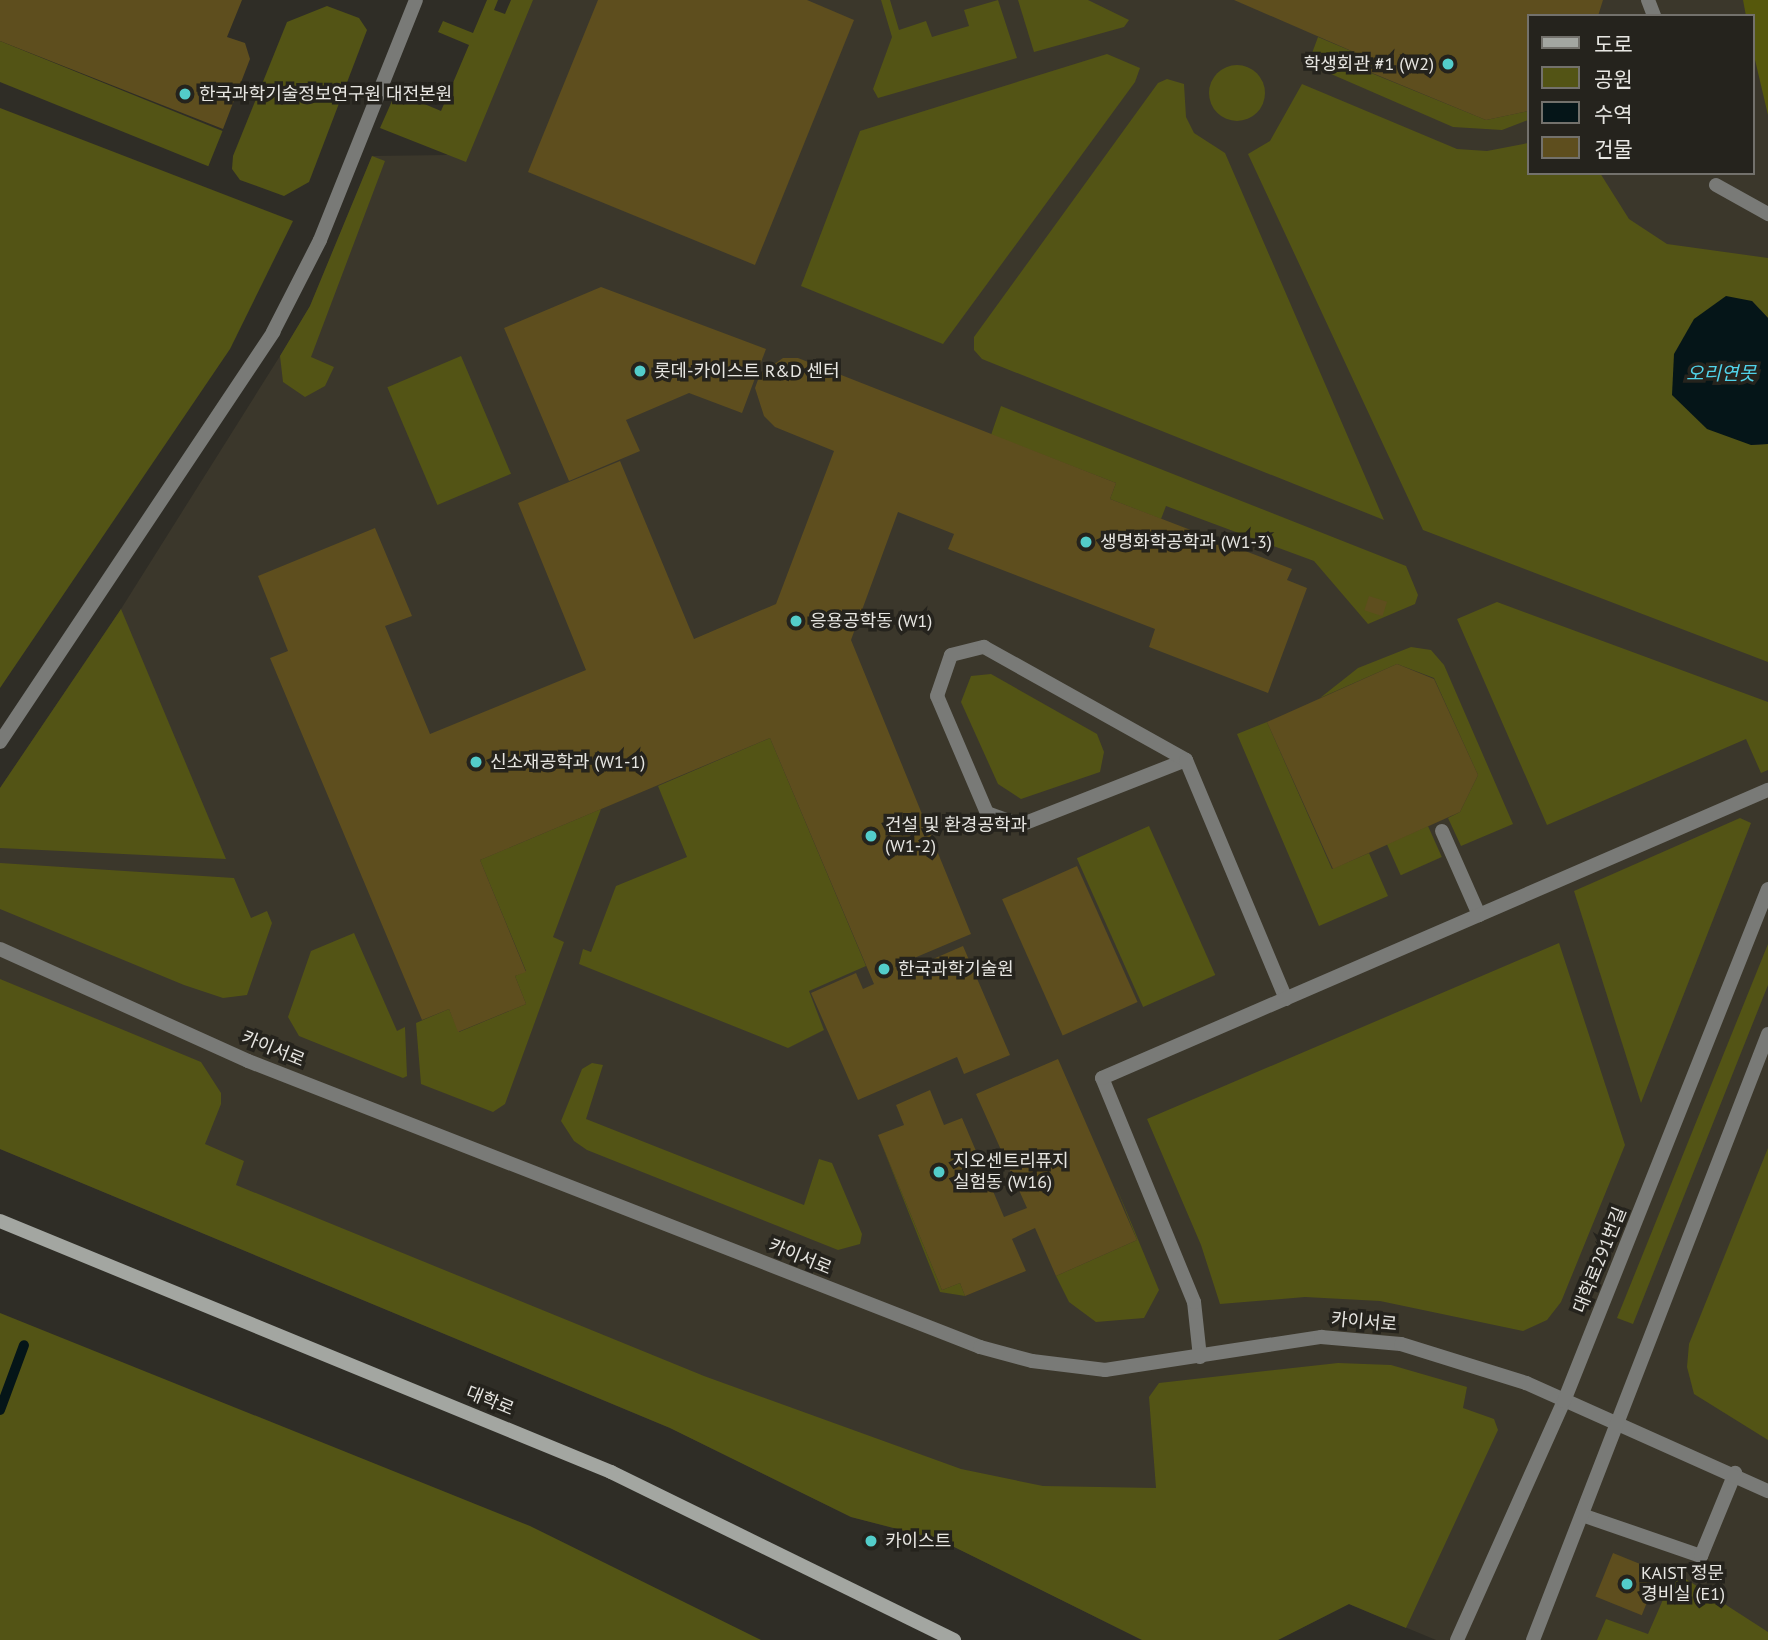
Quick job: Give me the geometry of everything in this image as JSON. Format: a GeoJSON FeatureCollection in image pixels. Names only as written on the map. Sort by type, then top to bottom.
{"type":"FeatureCollection","features":[{"type":"Feature","properties":{"kind":"main road","name":"대학로"},"geometry":{"type":"LineString","coordinates":[[0,1221],[611,1472],[954,1640]]}},
{"type":"Feature","properties":{"kind":"street"},"geometry":{"type":"LineString","coordinates":[[0,742],[273,332],[320,240],[416,0]]}},
{"type":"Feature","properties":{"kind":"street"},"geometry":{"type":"LineString","coordinates":[[1716,185],[1768,214]]}},
{"type":"Feature","properties":{"kind":"street"},"geometry":{"type":"LineString","coordinates":[[1186,761],[1020,825],[987,814],[937,696],[951,655],[984,647],[1186,761],[1286,999]]}},
{"type":"Feature","properties":{"kind":"street"},"geometry":{"type":"LineString","coordinates":[[1200,1357],[1194,1302],[1102,1078],[1768,790]]}},
{"type":"Feature","properties":{"kind":"street"},"geometry":{"type":"LineString","coordinates":[[1442,831],[1479,915]]}},
{"type":"Feature","properties":{"kind":"street","name":"대학로291번길"},"geometry":{"type":"LineString","coordinates":[[1457,1640],[1564,1401],[1768,890]]}},
{"type":"Feature","properties":{"kind":"street","name":"카이서로"},"geometry":{"type":"LineString","coordinates":[[0,949],[247,1060],[980,1347],[1032,1361],[1105,1370],[1321,1337],[1401,1344],[1477,1364],[1618,1421],[1735,1473],[1768,1491]]}},
{"type":"Feature","properties":{"kind":"street"},"geometry":{"type":"LineString","coordinates":[[1534,1640],[1768,1034]]}},
{"type":"Feature","properties":{"kind":"street"},"geometry":{"type":"LineString","coordinates":[[1582,1516],[1701,1556],[1735,1473]]}},
{"type":"Feature","properties":{"kind":"shaded area","name":"한국과학기술원"},"geometry":{"type":"Polygon","coordinates":[[[513,0],[1768,0],[1768,1640],[1436,1640],[1349,1604],[1278,1640],[1142,1640],[940,1540],[851,1517],[670,1428],[0,1149],[0,788],[121,609],[310,306],[372,156],[447,155],[513,0]]]}},
{"type":"Feature","properties":{"kind":"shaded area"},"geometry":{"type":"Polygon","coordinates":[[[1743,0],[1768,0],[1768,115],[1754,56],[1754,14],[1746,14],[1743,0]]]}},
{"type":"Feature","properties":{"kind":"green space"},"geometry":{"type":"Polygon","coordinates":[[[487,0],[498,0],[494,10],[505,14],[511,0],[533,0],[466,162],[380,128],[392,101],[403,95],[441,111],[469,45],[438,32],[443,21],[473,33],[487,0]]]}},
{"type":"Feature","properties":{"kind":"green space"},"geometry":{"type":"Polygon","coordinates":[[[881,0],[890,0],[899,30],[926,21],[932,37],[969,26],[964,10],[998,0],[1017,58],[878,98],[873,89],[892,37],[881,0]]]}},
{"type":"Feature","properties":{"kind":"green space"},"geometry":{"type":"Polygon","coordinates":[[[1018,0],[1088,0],[1129,20],[1124,27],[1034,52],[1018,0]]]}},
{"type":"Feature","properties":{"kind":"green space"},"geometry":{"type":"Polygon","coordinates":[[[327,6],[359,18],[367,30],[309,182],[284,196],[240,180],[232,169],[233,156],[287,22],[327,6]]]}},
{"type":"Feature","properties":{"kind":"green space"},"geometry":{"type":"Polygon","coordinates":[[[1318,37],[1370,59],[1366,71],[1486,120],[1526,111],[1526,121],[1502,130],[1453,127],[1308,64],[1318,37]]]}},
{"type":"Feature","properties":{"kind":"green space"},"geometry":{"type":"Polygon","coordinates":[[[0,41],[223,131],[208,166],[0,82],[0,41]]]}},
{"type":"Feature","properties":{"kind":"green space"},"geometry":{"type":"Polygon","coordinates":[[[1107,54],[1140,68],[1135,82],[943,344],[801,286],[860,131],[1107,54]]]}},
{"type":"Feature","properties":{"kind":"green space"},"geometry":{"type":"Polygon","coordinates":[[[1231,65],[1243,65],[1253,69],[1261,77],[1265,93],[1261,109],[1253,117],[1243,121],[1231,121],[1221,117],[1213,109],[1209,99],[1209,87],[1213,77],[1221,69],[1231,65]]]}},
{"type":"Feature","properties":{"kind":"green space"},"geometry":{"type":"Polygon","coordinates":[[[1167,79],[1184,84],[1186,117],[1194,133],[1225,153],[1384,520],[982,359],[974,350],[974,337],[1158,83],[1167,79]]]}},
{"type":"Feature","properties":{"kind":"green space"},"geometry":{"type":"Polygon","coordinates":[[[1302,84],[1457,149],[1487,151],[1526,143],[1526,175],[1601,175],[1629,219],[1667,244],[1768,258],[1768,318],[1752,301],[1751,445],[1768,444],[1768,662],[1423,530],[1248,154],[1270,141],[1302,84]]]}},
{"type":"Feature","properties":{"kind":"green space"},"geometry":{"type":"Polygon","coordinates":[[[0,108],[293,221],[230,349],[0,688],[0,108]]]}},
{"type":"Feature","properties":{"kind":"green space"},"geometry":{"type":"Polygon","coordinates":[[[372,156],[385,161],[311,357],[334,367],[325,386],[305,397],[283,382],[280,356],[310,306],[372,156]]]}},
{"type":"Feature","properties":{"kind":"green space"},"geometry":{"type":"Polygon","coordinates":[[[461,356],[511,474],[437,505],[387,387],[461,356]]]}},
{"type":"Feature","properties":{"kind":"green space"},"geometry":{"type":"Polygon","coordinates":[[[1001,406],[1406,566],[1418,595],[1415,604],[1368,624],[1314,561],[1166,506],[1161,519],[1110,499],[1116,483],[991,435],[1001,406]]]}},
{"type":"Feature","properties":{"kind":"green space"},"geometry":{"type":"Polygon","coordinates":[[[1497,602],[1768,702],[1768,770],[1761,773],[1746,739],[1547,825],[1457,619],[1497,602]]]}},
{"type":"Feature","properties":{"kind":"green space"},"geometry":{"type":"Polygon","coordinates":[[[121,609],[226,859],[0,848],[0,788],[121,609]]]}},
{"type":"Feature","properties":{"kind":"green space"},"geometry":{"type":"Polygon","coordinates":[[[1411,647],[1431,650],[1444,665],[1513,824],[1461,846],[1448,818],[1460,812],[1478,775],[1434,678],[1397,664],[1320,698],[1358,668],[1411,647]]]}},
{"type":"Feature","properties":{"kind":"green space"},"geometry":{"type":"Polygon","coordinates":[[[991,674],[1097,734],[1104,752],[1100,772],[1021,799],[998,784],[961,702],[971,676],[991,674]]]}},
{"type":"Feature","properties":{"kind":"green space"},"geometry":{"type":"Polygon","coordinates":[[[1267,722],[1332,869],[1369,853],[1388,896],[1319,926],[1237,734],[1267,722]]]}},
{"type":"Feature","properties":{"kind":"green space"},"geometry":{"type":"Polygon","coordinates":[[[770,738],[866,966],[809,991],[824,1030],[788,1048],[579,964],[583,949],[591,952],[616,886],[687,857],[658,786],[770,738]]]}},
{"type":"Feature","properties":{"kind":"green space"},"geometry":{"type":"Polygon","coordinates":[[[601,809],[553,937],[564,942],[505,1104],[493,1112],[421,1084],[416,1023],[449,1009],[459,1032],[526,1004],[515,976],[526,971],[480,860],[601,809]]]}},
{"type":"Feature","properties":{"kind":"green space"},"geometry":{"type":"Polygon","coordinates":[[[1740,818],[1751,823],[1641,1103],[1574,891],[1740,818]]]}},
{"type":"Feature","properties":{"kind":"green space"},"geometry":{"type":"Polygon","coordinates":[[[1149,826],[1215,975],[1143,1007],[1077,858],[1149,826]]]}},
{"type":"Feature","properties":{"kind":"green space"},"geometry":{"type":"Polygon","coordinates":[[[1428,826],[1442,857],[1401,875],[1387,844],[1428,826]]]}},
{"type":"Feature","properties":{"kind":"green space"},"geometry":{"type":"Polygon","coordinates":[[[0,863],[234,878],[251,918],[267,911],[272,923],[247,995],[223,998],[184,985],[0,909],[0,863]]]}},
{"type":"Feature","properties":{"kind":"green space"},"geometry":{"type":"Polygon","coordinates":[[[354,933],[397,1031],[405,1027],[407,1076],[403,1078],[299,1036],[288,1017],[311,951],[354,933]]]}},
{"type":"Feature","properties":{"kind":"green space"},"geometry":{"type":"Polygon","coordinates":[[[1559,943],[1625,1145],[1561,1302],[1547,1320],[1523,1331],[1380,1301],[1305,1297],[1220,1304],[1201,1245],[1147,1119],[1559,943]]]}},
{"type":"Feature","properties":{"kind":"green space"},"geometry":{"type":"Polygon","coordinates":[[[1768,944],[1768,985],[1633,1324],[1617,1318],[1768,944]]]}},
{"type":"Feature","properties":{"kind":"green space"},"geometry":{"type":"Polygon","coordinates":[[[0,979],[201,1062],[221,1093],[221,1104],[205,1144],[244,1161],[236,1185],[704,1376],[961,1469],[1043,1486],[1156,1488],[1149,1397],[1159,1383],[1338,1363],[1391,1365],[1467,1387],[1463,1408],[1494,1419],[1498,1430],[1406,1628],[1349,1604],[1278,1640],[1142,1640],[940,1540],[851,1517],[670,1428],[0,1149],[0,979]]]}},
{"type":"Feature","properties":{"kind":"green space"},"geometry":{"type":"Polygon","coordinates":[[[592,1063],[603,1065],[586,1119],[804,1205],[819,1159],[832,1163],[862,1234],[860,1244],[838,1250],[587,1150],[574,1141],[561,1121],[582,1069],[592,1063]]]}},
{"type":"Feature","properties":{"kind":"green space"},"geometry":{"type":"Polygon","coordinates":[[[878,1135],[942,1290],[960,1283],[965,1296],[940,1292],[878,1135]]]}},
{"type":"Feature","properties":{"kind":"green space"},"geometry":{"type":"Polygon","coordinates":[[[1768,1148],[1768,1440],[1694,1394],[1687,1367],[1689,1344],[1768,1148]]]}},
{"type":"Feature","properties":{"kind":"green space"},"geometry":{"type":"Polygon","coordinates":[[[1115,1184],[1159,1290],[1144,1318],[1096,1322],[1069,1302],[1056,1276],[1137,1240],[1115,1184]]]}},
{"type":"Feature","properties":{"kind":"green space"},"geometry":{"type":"Polygon","coordinates":[[[0,1313],[530,1526],[761,1640],[0,1640],[0,1313]]]}},
{"type":"Feature","properties":{"kind":"green space"},"geometry":{"type":"Polygon","coordinates":[[[1675,1572],[1768,1632],[1768,1640],[1597,1640],[1606,1619],[1648,1634],[1675,1572]]]}},
{"type":"Feature","properties":{"kind":"water","name":"오리연못"},"geometry":{"type":"Polygon","coordinates":[[[1726,296],[1752,301],[1768,318],[1768,444],[1751,445],[1707,429],[1672,395],[1674,354],[1694,319],[1726,296]]]}},
{"type":"Feature","properties":{"kind":"building","name":"한국과학기술정보연구원 대전본원"},"geometry":{"type":"Polygon","coordinates":[[[0,0],[242,0],[227,37],[245,43],[250,59],[223,129],[0,41],[0,0]]]}},
{"type":"Feature","properties":{"kind":"building"},"geometry":{"type":"Polygon","coordinates":[[[598,0],[807,0],[854,20],[755,265],[528,172],[598,0]]]}},
{"type":"Feature","properties":{"kind":"building","name":"학생회관 #1 (W2)"},"geometry":{"type":"Polygon","coordinates":[[[1234,0],[1603,0],[1599,14],[1526,14],[1526,111],[1486,120],[1365,70],[1370,59],[1234,0]]]}},
{"type":"Feature","properties":{"kind":"building","name":"롯데-카이스트 R&D 센터"},"geometry":{"type":"Polygon","coordinates":[[[601,287],[766,349],[742,413],[689,393],[626,420],[640,451],[569,481],[504,328],[601,287]]]}},
{"type":"Feature","properties":{"kind":"building"},"geometry":{"type":"Polygon","coordinates":[[[783,358],[798,358],[1116,483],[1110,499],[1292,569],[1287,580],[1307,588],[1268,693],[1149,647],[1155,629],[948,549],[954,534],[898,512],[851,640],[971,934],[907,961],[910,969],[963,946],[1010,1055],[964,1074],[957,1057],[858,1100],[811,993],[856,973],[863,989],[874,984],[770,738],[480,860],[526,972],[515,976],[526,1004],[458,1032],[449,1009],[422,1020],[270,658],[288,651],[258,576],[375,528],[412,616],[385,626],[430,734],[586,670],[518,503],[620,461],[694,639],[776,604],[834,451],[775,427],[764,416],[755,388],[760,374],[783,358]]]}},
{"type":"Feature","properties":{"kind":"building"},"geometry":{"type":"Polygon","coordinates":[[[1369,596],[1387,602],[1382,616],[1364,610],[1369,596]]]}},
{"type":"Feature","properties":{"kind":"building"},"geometry":{"type":"Polygon","coordinates":[[[1397,664],[1434,679],[1478,775],[1460,812],[1333,869],[1267,722],[1397,664]]]}},
{"type":"Feature","properties":{"kind":"building"},"geometry":{"type":"Polygon","coordinates":[[[1077,866],[1138,1002],[1063,1035],[1002,899],[1077,866]]]}},
{"type":"Feature","properties":{"kind":"building"},"geometry":{"type":"Polygon","coordinates":[[[1058,1059],[1137,1240],[1056,1276],[1035,1228],[1012,1239],[1026,1271],[965,1296],[960,1283],[942,1290],[878,1135],[904,1125],[896,1105],[930,1090],[944,1125],[962,1118],[1004,1217],[1027,1208],[976,1094],[1058,1059]]]}},
{"type":"Feature","properties":{"kind":"building","name":"KAIST 정문 경비실 (E1)"},"geometry":{"type":"Polygon","coordinates":[[[1613,1553],[1659,1572],[1642,1615],[1595,1597],[1613,1553]]]}},
{"type":"Feature","properties":{"kind":"waterway"},"geometry":{"type":"LineString","coordinates":[[0,1410],[24,1345]]}},
{"type":"Feature","properties":{"kind":"place","name":"학생회관 #1 (W2)"},"geometry":{"type":"Point","coordinates":[1448,64]}},
{"type":"Feature","properties":{"kind":"place","name":"한국과학기술정보연구원 대전본원"},"geometry":{"type":"Point","coordinates":[185,94]}},
{"type":"Feature","properties":{"kind":"place","name":"롯데-카이스트 R&D 센터"},"geometry":{"type":"Point","coordinates":[640,371]}},
{"type":"Feature","properties":{"kind":"place","name":"생명화학공학과 (W1-3)"},"geometry":{"type":"Point","coordinates":[1086,542]}},
{"type":"Feature","properties":{"kind":"place","name":"응용공학동 (W1)"},"geometry":{"type":"Point","coordinates":[796,621]}},
{"type":"Feature","properties":{"kind":"place","name":"신소재공학과 (W1-1)"},"geometry":{"type":"Point","coordinates":[476,762]}},
{"type":"Feature","properties":{"kind":"place","name":"건설 및 환경공학과 (W1-2)"},"geometry":{"type":"Point","coordinates":[871,836]}},
{"type":"Feature","properties":{"kind":"place","name":"한국과학기술원"},"geometry":{"type":"Point","coordinates":[884,969]}},
{"type":"Feature","properties":{"kind":"place","name":"지오센트리퓨지 실험동 (W16)"},"geometry":{"type":"Point","coordinates":[939,1172]}},
{"type":"Feature","properties":{"kind":"place","name":"카이스트"},"geometry":{"type":"Point","coordinates":[871,1541]}},
{"type":"Feature","properties":{"kind":"place","name":"KAIST 정문 경비실 (E1)"},"geometry":{"type":"Point","coordinates":[1627,1584]}}]}
